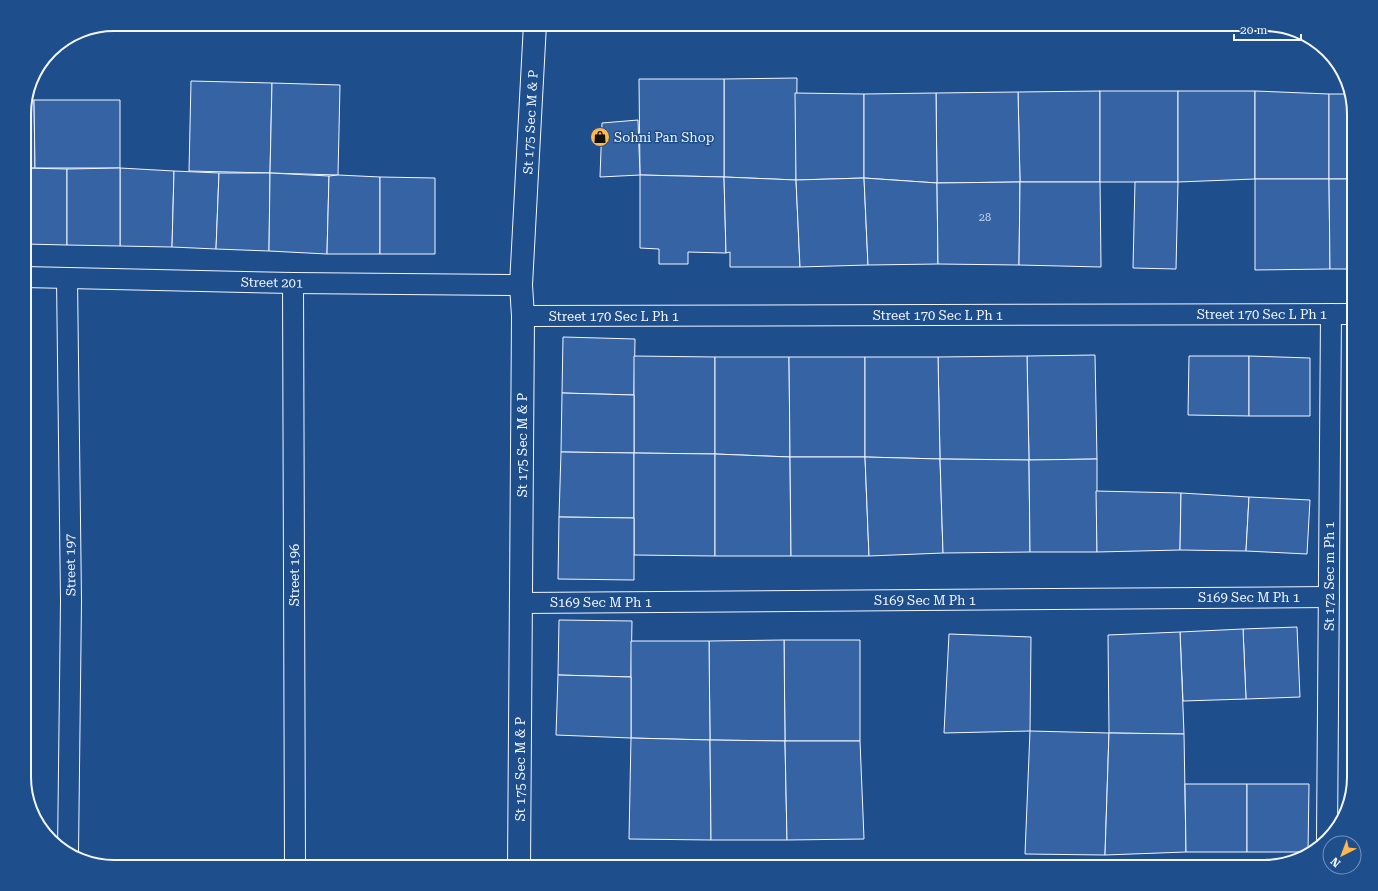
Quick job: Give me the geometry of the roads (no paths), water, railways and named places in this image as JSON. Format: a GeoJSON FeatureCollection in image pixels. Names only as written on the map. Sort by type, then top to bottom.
{"type":"FeatureCollection","features":[{"type":"Feature","properties":{"kind":"street","name":"St 175 Sec M & P"},"geometry":{"type":"LineString","coordinates":[[519,860],[523,316],[521,285],[535,31]]}},
{"type":"Feature","properties":{"kind":"street","name":"Street 201"},"geometry":{"type":"LineString","coordinates":[[31,277],[293,283],[521,285]]}},
{"type":"Feature","properties":{"kind":"street","name":"Street 197"},"geometry":{"type":"LineString","coordinates":[[68,278],[71,601],[68,846]]}},
{"type":"Feature","properties":{"kind":"street","name":"Street 196"},"geometry":{"type":"LineString","coordinates":[[293,283],[294,860]]}},
{"type":"Feature","properties":{"kind":"street","name":"St 172 Sec m Ph 1"},"geometry":{"type":"LineString","coordinates":[[1327,831],[1331,314]]}},
{"type":"Feature","properties":{"kind":"street","name":"Street 170 Sec L Ph 1"},"geometry":{"type":"LineString","coordinates":[[523,316],[1347,314]]}},
{"type":"Feature","properties":{"kind":"street","name":"S169 Sec M Ph 1"},"geometry":{"type":"LineString","coordinates":[[521,603],[1329,597]]}},
{"type":"Feature","properties":{"kind":"place","name":"Sohni Pan Shop"},"geometry":{"type":"Point","coordinates":[600,137]}}]}
